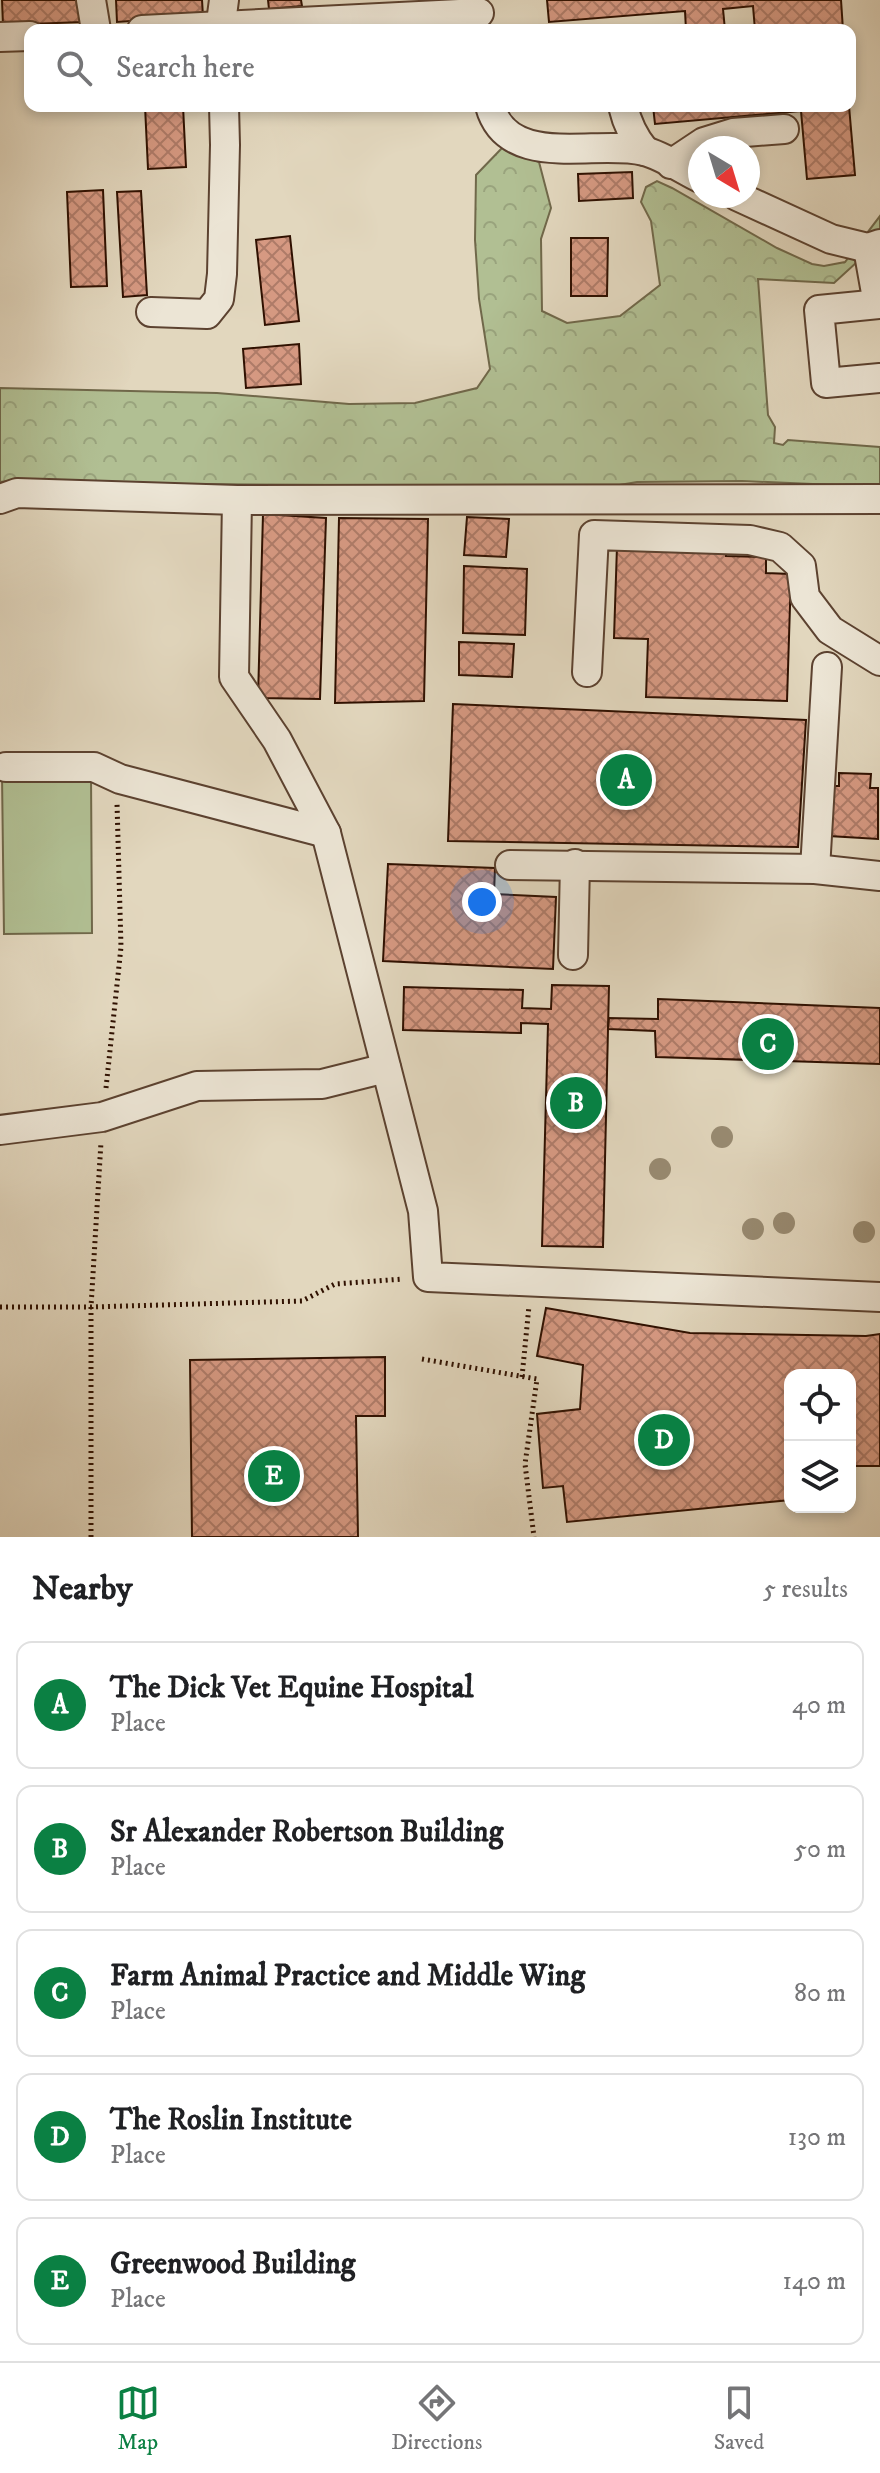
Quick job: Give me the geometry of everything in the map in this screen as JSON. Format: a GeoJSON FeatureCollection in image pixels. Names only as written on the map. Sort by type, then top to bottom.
{"type":"FeatureCollection","features":[{"type":"Feature","properties":{"kind":"street"},"geometry":{"type":"LineString","coordinates":[[91,0],[95,24]]}},
{"type":"Feature","properties":{"kind":"street"},"geometry":{"type":"LineString","coordinates":[[185,24],[221,19],[479,14]]}},
{"type":"Feature","properties":{"kind":"street"},"geometry":{"type":"LineString","coordinates":[[0,37],[24,36]]}},
{"type":"Feature","properties":{"kind":"street"},"geometry":{"type":"LineString","coordinates":[[151,312],[207,314],[219,299],[224,238],[224,112]]}},
{"type":"Feature","properties":{"kind":"street"},"geometry":{"type":"LineString","coordinates":[[492,112],[493,118],[514,139],[540,147],[645,151],[688,172]]}},
{"type":"Feature","properties":{"kind":"street"},"geometry":{"type":"LineString","coordinates":[[624,112],[645,151]]}},
{"type":"Feature","properties":{"kind":"street"},"geometry":{"type":"LineString","coordinates":[[671,164],[704,142],[733,133],[784,129]]}},
{"type":"Feature","properties":{"kind":"street"},"geometry":{"type":"LineString","coordinates":[[760,207],[831,239],[874,246],[879,304],[819,310],[826,383],[880,378]]}},
{"type":"Feature","properties":{"kind":"street"},"geometry":{"type":"LineString","coordinates":[[0,499],[17,493],[237,500],[880,499]]}},
{"type":"Feature","properties":{"kind":"street"},"geometry":{"type":"LineString","coordinates":[[237,500],[234,677],[277,740],[326,833],[423,1211],[428,1277],[880,1297]]}},
{"type":"Feature","properties":{"kind":"street"},"geometry":{"type":"LineString","coordinates":[[587,672],[594,535],[750,540],[780,547],[801,566],[805,597],[830,630],[880,661]]}},
{"type":"Feature","properties":{"kind":"street"},"geometry":{"type":"LineString","coordinates":[[815,869],[827,667]]}},
{"type":"Feature","properties":{"kind":"street"},"geometry":{"type":"LineString","coordinates":[[6,767],[94,767],[120,779],[326,833]]}},
{"type":"Feature","properties":{"kind":"street"},"geometry":{"type":"LineString","coordinates":[[573,955],[575,864]]}},
{"type":"Feature","properties":{"kind":"street"},"geometry":{"type":"LineString","coordinates":[[510,865],[815,869],[880,876]]}},
{"type":"Feature","properties":{"kind":"street"},"geometry":{"type":"LineString","coordinates":[[0,1130],[102,1117],[197,1086],[322,1084],[386,1068]]}},
{"type":"Feature","properties":{"kind":"path"},"geometry":{"type":"LineString","coordinates":[[91,1537],[91,1307],[102,1117],[121,947],[117,801],[120,779]]}},
{"type":"Feature","properties":{"kind":"path"},"geometry":{"type":"LineString","coordinates":[[0,1307],[302,1301],[335,1284],[428,1277]]}},
{"type":"Feature","properties":{"kind":"path"},"geometry":{"type":"LineString","coordinates":[[522,1377],[532,1281]]}},
{"type":"Feature","properties":{"kind":"path"},"geometry":{"type":"LineString","coordinates":[[422,1359],[537,1379],[525,1464],[534,1537]]}},
{"type":"Feature","properties":{"kind":"green space"},"geometry":{"type":"Polygon","coordinates":[[[503,147],[539,162],[551,208],[541,239],[542,311],[567,323],[620,316],[660,285],[651,221],[641,202],[646,187],[657,181],[688,197],[688,208],[707,208],[777,248],[812,264],[824,266],[845,262],[880,216],[880,241],[834,283],[758,279],[768,415],[775,427],[774,443],[783,445],[788,440],[880,447],[880,487],[742,481],[637,482],[584,491],[0,482],[0,388],[217,393],[349,404],[415,403],[477,388],[490,369],[479,299],[475,240],[476,175],[503,147]]]}},
{"type":"Feature","properties":{"kind":"green space"},"geometry":{"type":"Polygon","coordinates":[[[91,774],[92,933],[4,934],[2,775],[91,774]]]}},
{"type":"Feature","properties":{"kind":"building"},"geometry":{"type":"Polygon","coordinates":[[[2,0],[83,0],[83,22],[3,25],[2,0]]]}},
{"type":"Feature","properties":{"kind":"building"},"geometry":{"type":"Polygon","coordinates":[[[116,0],[202,0],[203,16],[117,22],[116,0]]]}},
{"type":"Feature","properties":{"kind":"building"},"geometry":{"type":"Polygon","coordinates":[[[268,0],[301,0],[302,6],[269,9],[268,0]]]}},
{"type":"Feature","properties":{"kind":"building"},"geometry":{"type":"Polygon","coordinates":[[[547,0],[841,0],[843,24],[754,24],[753,6],[723,9],[724,24],[686,24],[685,11],[549,22],[547,0]]]}},
{"type":"Feature","properties":{"kind":"building"},"geometry":{"type":"Polygon","coordinates":[[[145,112],[183,112],[186,167],[148,169],[145,112]]]}},
{"type":"Feature","properties":{"kind":"building"},"geometry":{"type":"Polygon","coordinates":[[[654,112],[790,112],[655,124],[654,112]]]}},
{"type":"Feature","properties":{"kind":"building"},"geometry":{"type":"Polygon","coordinates":[[[801,112],[850,112],[855,175],[807,179],[801,112]]]}},
{"type":"Feature","properties":{"kind":"building"},"geometry":{"type":"Polygon","coordinates":[[[632,172],[633,198],[579,201],[578,174],[632,172]]]}},
{"type":"Feature","properties":{"kind":"building"},"geometry":{"type":"Polygon","coordinates":[[[103,190],[107,286],[71,287],[67,192],[103,190]]]}},
{"type":"Feature","properties":{"kind":"building"},"geometry":{"type":"Polygon","coordinates":[[[141,191],[147,295],[123,297],[117,192],[141,191]]]}},
{"type":"Feature","properties":{"kind":"building"},"geometry":{"type":"Polygon","coordinates":[[[290,236],[299,321],[265,325],[256,240],[290,236]]]}},
{"type":"Feature","properties":{"kind":"building"},"geometry":{"type":"Polygon","coordinates":[[[571,238],[608,238],[607,296],[571,296],[571,238]]]}},
{"type":"Feature","properties":{"kind":"building"},"geometry":{"type":"Polygon","coordinates":[[[299,344],[301,384],[246,388],[243,349],[299,344]]]}},
{"type":"Feature","properties":{"kind":"building"},"geometry":{"type":"Polygon","coordinates":[[[263,514],[326,518],[320,699],[258,698],[263,514]]]}},
{"type":"Feature","properties":{"kind":"building"},"geometry":{"type":"Polygon","coordinates":[[[467,517],[509,519],[506,557],[464,555],[467,517]]]}},
{"type":"Feature","properties":{"kind":"building"},"geometry":{"type":"Polygon","coordinates":[[[339,518],[428,519],[424,701],[335,703],[339,518]]]}},
{"type":"Feature","properties":{"kind":"building"},"geometry":{"type":"Polygon","coordinates":[[[617,546],[726,550],[726,556],[766,557],[766,573],[791,574],[787,701],[646,697],[648,639],[614,638],[617,546]]]}},
{"type":"Feature","properties":{"kind":"building"},"geometry":{"type":"Polygon","coordinates":[[[464,566],[527,569],[525,635],[463,633],[464,566]]]}},
{"type":"Feature","properties":{"kind":"building"},"geometry":{"type":"Polygon","coordinates":[[[459,642],[514,644],[512,677],[459,675],[459,642]]]}},
{"type":"Feature","properties":{"kind":"building"},"geometry":{"type":"Polygon","coordinates":[[[453,704],[806,720],[798,847],[448,841],[453,704]]]}},
{"type":"Feature","properties":{"kind":"building"},"geometry":{"type":"Polygon","coordinates":[[[839,773],[871,774],[870,788],[878,788],[878,839],[829,836],[831,786],[839,786],[839,773]]]}},
{"type":"Feature","properties":{"kind":"building"},"geometry":{"type":"Polygon","coordinates":[[[388,864],[495,868],[494,894],[556,897],[553,969],[383,961],[388,864]]]}},
{"type":"Feature","properties":{"kind":"building"},"geometry":{"type":"Polygon","coordinates":[[[552,985],[609,986],[603,1247],[542,1246],[548,1024],[521,1023],[521,1033],[403,1030],[404,987],[523,990],[522,1008],[551,1009],[552,985]]]}},
{"type":"Feature","properties":{"kind":"building"},"geometry":{"type":"Polygon","coordinates":[[[658,999],[880,1008],[880,1064],[656,1057],[655,1031],[608,1029],[609,1018],[658,1019],[658,999]]]}},
{"type":"Feature","properties":{"kind":"building"},"geometry":{"type":"Polygon","coordinates":[[[546,1308],[690,1333],[880,1334],[880,1466],[856,1466],[856,1369],[784,1369],[784,1501],[567,1522],[563,1486],[543,1488],[537,1414],[580,1409],[583,1365],[537,1356],[546,1308]]]}},
{"type":"Feature","properties":{"kind":"building"},"geometry":{"type":"Polygon","coordinates":[[[385,1357],[385,1416],[356,1416],[358,1537],[192,1537],[190,1360],[385,1357]]]}},
{"type":"Feature","properties":{"kind":"place","name":"The Dick Vet Equine Hospital"},"geometry":{"type":"Point","coordinates":[626,780]}},
{"type":"Feature","properties":{"kind":"place","name":"Farm Animal Practice and Middle Wing"},"geometry":{"type":"Point","coordinates":[768,1044]}},
{"type":"Feature","properties":{"kind":"place","name":"Sr Alexander Robertson Building"},"geometry":{"type":"Point","coordinates":[576,1103]}},
{"type":"Feature","properties":{"kind":"place","name":"The Roslin Institute"},"geometry":{"type":"Point","coordinates":[664,1440]}},
{"type":"Feature","properties":{"kind":"place","name":"Greenwood Building"},"geometry":{"type":"Point","coordinates":[274,1476]}}]}
